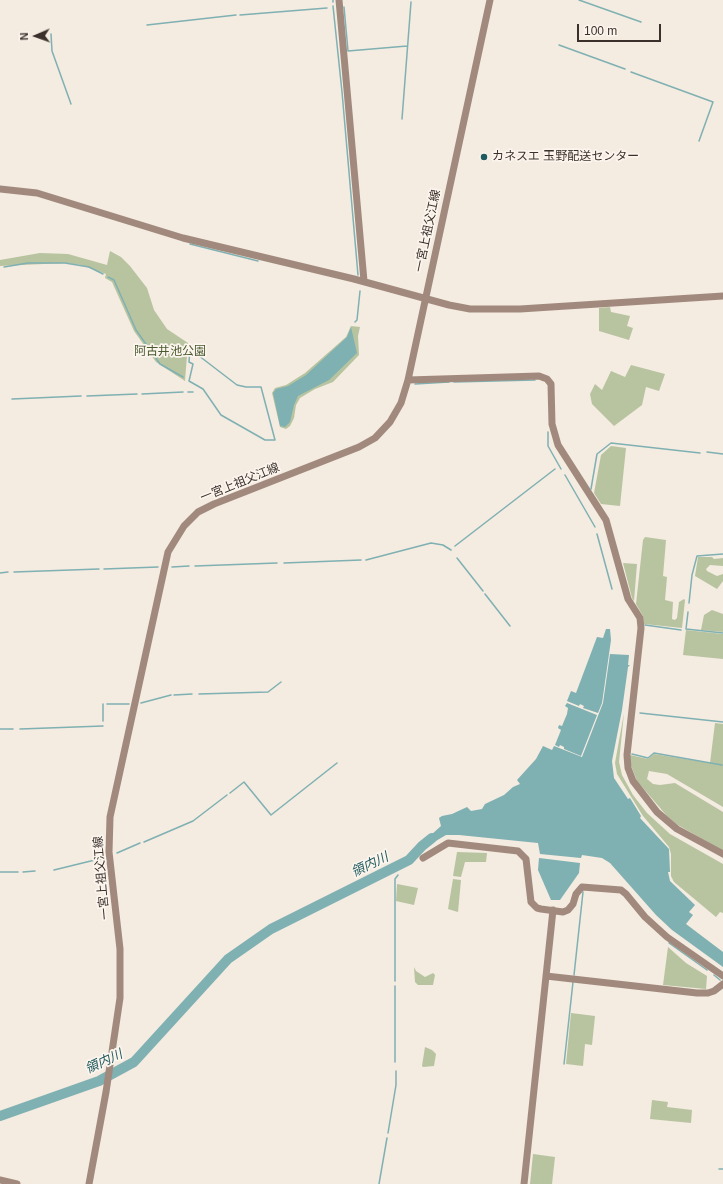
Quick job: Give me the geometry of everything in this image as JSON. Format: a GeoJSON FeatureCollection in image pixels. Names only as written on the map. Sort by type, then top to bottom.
{"type":"FeatureCollection","features":[{"type":"Feature","properties":{"kind":"street"},"geometry":{"type":"LineString","coordinates":[[339,0],[364,281]]}},
{"type":"Feature","properties":{"kind":"street","name":"一宮上祖父江線"},"geometry":{"type":"LineString","coordinates":[[89,1184],[118,1022],[121,973],[120,949],[109,852],[110,817],[168,552],[184,526],[198,512],[214,504],[359,447],[375,438],[390,422],[401,403],[408,380],[490,0]]}},
{"type":"Feature","properties":{"kind":"street"},"geometry":{"type":"LineString","coordinates":[[0,189],[37,194],[183,238],[364,281],[449,305],[470,309],[520,309],[723,296]]}},
{"type":"Feature","properties":{"kind":"street"},"geometry":{"type":"LineString","coordinates":[[408,380],[532,376],[544,377],[551,384],[552,424],[558,445],[606,520],[628,599],[640,618],[641,628],[627,755],[628,768],[633,780],[657,812],[677,829],[723,854]]}},
{"type":"Feature","properties":{"kind":"street"},"geometry":{"type":"LineString","coordinates":[[423,858],[448,843],[518,851],[526,859],[531,902],[537,908],[563,912],[571,908],[576,894],[582,887],[621,890],[645,918],[667,937],[723,976]]}},
{"type":"Feature","properties":{"kind":"street"},"geometry":{"type":"LineString","coordinates":[[524,1184],[553,910]]}},
{"type":"Feature","properties":{"kind":"street"},"geometry":{"type":"LineString","coordinates":[[546,976],[697,993],[708,993],[714,991],[723,984]]}},
{"type":"Feature","properties":{"kind":"street"},"geometry":{"type":"LineString","coordinates":[[0,1180],[17,1184]]}},
{"type":"Feature","properties":{"kind":"green space","name":"阿古井池公園"},"geometry":{"type":"Polygon","coordinates":[[[110,251],[121,257],[130,266],[147,288],[154,310],[167,329],[188,343],[185,381],[156,362],[134,331],[112,282],[105,278],[106,274],[81,265],[65,263],[0,266],[0,260],[40,253],[68,254],[107,265],[110,251]]]}},
{"type":"Feature","properties":{"kind":"green space"},"geometry":{"type":"Polygon","coordinates":[[[610,307],[611,312],[630,316],[627,326],[633,328],[629,340],[599,331],[599,308],[610,307]]]}},
{"type":"Feature","properties":{"kind":"green space"},"geometry":{"type":"Polygon","coordinates":[[[351,326],[360,327],[358,336],[359,355],[333,382],[315,389],[300,398],[296,405],[294,418],[290,426],[286,429],[280,427],[272,393],[275,388],[286,385],[305,373],[346,337],[351,326]]]}},
{"type":"Feature","properties":{"kind":"green space"},"geometry":{"type":"Polygon","coordinates":[[[631,365],[665,374],[659,391],[646,387],[642,405],[614,426],[592,404],[590,394],[595,384],[602,390],[611,371],[625,377],[631,365]]]}},
{"type":"Feature","properties":{"kind":"green space"},"geometry":{"type":"Polygon","coordinates":[[[611,446],[626,448],[620,506],[601,504],[594,493],[601,455],[611,446]]]}},
{"type":"Feature","properties":{"kind":"green space"},"geometry":{"type":"Polygon","coordinates":[[[645,537],[666,540],[663,576],[667,577],[665,600],[673,602],[672,619],[675,620],[677,618],[679,602],[684,599],[685,600],[682,628],[644,624],[643,616],[636,604],[643,540],[645,537]]]}},
{"type":"Feature","properties":{"kind":"green space"},"geometry":{"type":"Polygon","coordinates":[[[698,557],[712,557],[714,559],[723,558],[723,566],[710,565],[706,569],[717,576],[723,574],[723,581],[717,589],[695,576],[698,557]]]}},
{"type":"Feature","properties":{"kind":"green space"},"geometry":{"type":"Polygon","coordinates":[[[623,563],[637,564],[634,601],[632,598],[623,563]]]}},
{"type":"Feature","properties":{"kind":"green space"},"geometry":{"type":"Polygon","coordinates":[[[712,610],[723,614],[723,632],[701,630],[704,615],[712,610]]]}},
{"type":"Feature","properties":{"kind":"green space"},"geometry":{"type":"Polygon","coordinates":[[[686,630],[723,634],[723,659],[683,655],[686,630]]]}},
{"type":"Feature","properties":{"kind":"green space"},"geometry":{"type":"Polygon","coordinates":[[[624,713],[619,762],[622,775],[633,795],[647,813],[670,834],[723,864],[723,913],[720,912],[716,917],[674,882],[671,876],[671,854],[669,847],[643,816],[617,774],[615,763],[624,713]]]}},
{"type":"Feature","properties":{"kind":"green space"},"geometry":{"type":"Polygon","coordinates":[[[715,723],[723,724],[723,807],[667,774],[649,771],[647,779],[653,784],[660,785],[675,783],[723,812],[723,851],[678,825],[667,816],[637,781],[630,763],[630,755],[648,759],[654,754],[710,763],[715,723]]]}},
{"type":"Feature","properties":{"kind":"green space"},"geometry":{"type":"Polygon","coordinates":[[[457,852],[487,853],[486,862],[465,862],[461,877],[453,876],[457,852]]]}},
{"type":"Feature","properties":{"kind":"green space"},"geometry":{"type":"Polygon","coordinates":[[[453,879],[461,880],[458,912],[448,909],[453,879]]]}},
{"type":"Feature","properties":{"kind":"green space"},"geometry":{"type":"Polygon","coordinates":[[[397,884],[418,888],[414,905],[396,901],[397,884]]]}},
{"type":"Feature","properties":{"kind":"green space"},"geometry":{"type":"Polygon","coordinates":[[[668,947],[686,963],[707,976],[706,989],[663,985],[668,947]]]}},
{"type":"Feature","properties":{"kind":"green space"},"geometry":{"type":"Polygon","coordinates":[[[414,967],[416,971],[425,977],[433,973],[435,975],[433,985],[418,985],[415,982],[414,967]]]}},
{"type":"Feature","properties":{"kind":"green space"},"geometry":{"type":"Polygon","coordinates":[[[571,1013],[595,1016],[592,1045],[585,1044],[583,1066],[566,1064],[571,1013]]]}},
{"type":"Feature","properties":{"kind":"green space"},"geometry":{"type":"Polygon","coordinates":[[[425,1047],[432,1050],[436,1054],[434,1066],[422,1066],[425,1047]]]}},
{"type":"Feature","properties":{"kind":"green space"},"geometry":{"type":"Polygon","coordinates":[[[652,1100],[668,1102],[667,1107],[692,1110],[691,1123],[650,1119],[652,1100]]]}},
{"type":"Feature","properties":{"kind":"green space"},"geometry":{"type":"Polygon","coordinates":[[[533,1154],[555,1157],[552,1184],[530,1184],[533,1154]]]}},
{"type":"Feature","properties":{"kind":"water"},"geometry":{"type":"Polygon","coordinates":[[[351,327],[357,353],[329,380],[298,396],[290,422],[285,427],[280,426],[273,393],[276,389],[288,386],[306,375],[347,337],[351,327]]]}},
{"type":"Feature","properties":{"kind":"water"},"geometry":{"type":"Polygon","coordinates":[[[606,629],[610,629],[611,640],[602,703],[598,713],[583,708],[584,706],[580,704],[579,706],[567,701],[571,691],[576,693],[597,637],[603,638],[606,629]]]}},
{"type":"Feature","properties":{"kind":"water"},"geometry":{"type":"Polygon","coordinates":[[[610,654],[629,655],[628,665],[630,665],[628,667],[622,710],[612,761],[614,778],[628,799],[630,798],[641,816],[640,818],[669,849],[670,872],[668,872],[670,881],[695,905],[689,912],[693,915],[686,924],[723,952],[723,967],[672,930],[656,915],[610,863],[602,858],[582,855],[581,858],[540,854],[538,843],[459,835],[446,835],[424,848],[421,844],[441,826],[439,818],[442,816],[452,814],[467,807],[471,811],[482,809],[485,804],[504,795],[513,787],[520,784],[517,780],[536,759],[543,746],[552,750],[554,746],[582,757],[603,703],[610,654]]]}},
{"type":"Feature","properties":{"kind":"water"},"geometry":{"type":"Polygon","coordinates":[[[567,703],[597,715],[581,756],[564,749],[564,747],[560,745],[559,747],[555,745],[561,730],[558,728],[559,725],[562,726],[567,714],[568,708],[565,706],[567,703]]]}},
{"type":"Feature","properties":{"kind":"water"},"geometry":{"type":"Polygon","coordinates":[[[539,858],[580,863],[579,873],[560,900],[551,900],[538,870],[539,858]]]}},
{"type":"Feature","properties":{"kind":"waterway"},"geometry":{"type":"LineString","coordinates":[[579,0],[641,22]]}},
{"type":"Feature","properties":{"kind":"waterway"},"geometry":{"type":"LineString","coordinates":[[402,119],[411,2]]}},
{"type":"Feature","properties":{"kind":"waterway"},"geometry":{"type":"LineString","coordinates":[[333,6],[358,275]]}},
{"type":"Feature","properties":{"kind":"waterway"},"geometry":{"type":"LineString","coordinates":[[344,7],[348,51],[407,46]]}},
{"type":"Feature","properties":{"kind":"waterway"},"geometry":{"type":"LineString","coordinates":[[240,15],[327,8]]}},
{"type":"Feature","properties":{"kind":"waterway"},"geometry":{"type":"LineString","coordinates":[[147,25],[236,15]]}},
{"type":"Feature","properties":{"kind":"waterway"},"geometry":{"type":"LineString","coordinates":[[51,34],[52,51],[71,104]]}},
{"type":"Feature","properties":{"kind":"waterway"},"geometry":{"type":"LineString","coordinates":[[559,45],[625,69]]}},
{"type":"Feature","properties":{"kind":"waterway"},"geometry":{"type":"LineString","coordinates":[[631,72],[713,102],[699,141]]}},
{"type":"Feature","properties":{"kind":"waterway"},"geometry":{"type":"LineString","coordinates":[[190,244],[258,261]]}},
{"type":"Feature","properties":{"kind":"waterway"},"geometry":{"type":"LineString","coordinates":[[4,267],[28,263],[65,263],[89,267],[103,274]]}},
{"type":"Feature","properties":{"kind":"waterway"},"geometry":{"type":"LineString","coordinates":[[108,277],[114,280],[136,330],[160,364],[183,377]]}},
{"type":"Feature","properties":{"kind":"waterway"},"geometry":{"type":"LineString","coordinates":[[355,322],[357,320],[360,291]]}},
{"type":"Feature","properties":{"kind":"waterway"},"geometry":{"type":"LineString","coordinates":[[190,349],[237,385],[246,387],[261,387],[275,440],[265,440],[221,415],[203,389],[189,381],[193,364],[189,362],[190,349]]}},
{"type":"Feature","properties":{"kind":"waterway"},"geometry":{"type":"LineString","coordinates":[[454,382],[535,380]]}},
{"type":"Feature","properties":{"kind":"waterway"},"geometry":{"type":"LineString","coordinates":[[415,384],[449,382]]}},
{"type":"Feature","properties":{"kind":"waterway"},"geometry":{"type":"LineString","coordinates":[[142,394],[183,392]]}},
{"type":"Feature","properties":{"kind":"waterway"},"geometry":{"type":"LineString","coordinates":[[188,392],[193,392]]}},
{"type":"Feature","properties":{"kind":"waterway"},"geometry":{"type":"LineString","coordinates":[[87,396],[137,394]]}},
{"type":"Feature","properties":{"kind":"waterway"},"geometry":{"type":"LineString","coordinates":[[12,399],[81,396]]}},
{"type":"Feature","properties":{"kind":"waterway"},"geometry":{"type":"LineString","coordinates":[[548,432],[548,446],[561,469]]}},
{"type":"Feature","properties":{"kind":"waterway"},"geometry":{"type":"LineString","coordinates":[[591,489],[597,454],[611,443],[700,453]]}},
{"type":"Feature","properties":{"kind":"waterway"},"geometry":{"type":"LineString","coordinates":[[707,452],[723,454]]}},
{"type":"Feature","properties":{"kind":"waterway"},"geometry":{"type":"LineString","coordinates":[[455,546],[555,469]]}},
{"type":"Feature","properties":{"kind":"waterway"},"geometry":{"type":"LineString","coordinates":[[565,475],[595,527]]}},
{"type":"Feature","properties":{"kind":"waterway"},"geometry":{"type":"LineString","coordinates":[[597,534],[612,589]]}},
{"type":"Feature","properties":{"kind":"waterway"},"geometry":{"type":"LineString","coordinates":[[366,560],[431,543],[443,545],[451,550]]}},
{"type":"Feature","properties":{"kind":"waterway"},"geometry":{"type":"LineString","coordinates":[[689,603],[692,575],[697,556],[723,554]]}},
{"type":"Feature","properties":{"kind":"waterway"},"geometry":{"type":"LineString","coordinates":[[457,558],[483,591]]}},
{"type":"Feature","properties":{"kind":"waterway"},"geometry":{"type":"LineString","coordinates":[[284,563],[361,560]]}},
{"type":"Feature","properties":{"kind":"waterway"},"geometry":{"type":"LineString","coordinates":[[195,566],[277,563]]}},
{"type":"Feature","properties":{"kind":"waterway"},"geometry":{"type":"LineString","coordinates":[[172,567],[189,566]]}},
{"type":"Feature","properties":{"kind":"waterway"},"geometry":{"type":"LineString","coordinates":[[104,569],[158,567]]}},
{"type":"Feature","properties":{"kind":"waterway"},"geometry":{"type":"LineString","coordinates":[[14,572],[99,569]]}},
{"type":"Feature","properties":{"kind":"waterway"},"geometry":{"type":"LineString","coordinates":[[0,573],[8,572]]}},
{"type":"Feature","properties":{"kind":"waterway"},"geometry":{"type":"LineString","coordinates":[[485,594],[510,626]]}},
{"type":"Feature","properties":{"kind":"waterway"},"geometry":{"type":"LineString","coordinates":[[688,612],[686,629],[723,633]]}},
{"type":"Feature","properties":{"kind":"waterway"},"geometry":{"type":"LineString","coordinates":[[645,625],[681,630]]}},
{"type":"Feature","properties":{"kind":"waterway"},"geometry":{"type":"LineString","coordinates":[[199,694],[268,692],[281,682]]}},
{"type":"Feature","properties":{"kind":"waterway"},"geometry":{"type":"LineString","coordinates":[[174,695],[192,694]]}},
{"type":"Feature","properties":{"kind":"waterway"},"geometry":{"type":"LineString","coordinates":[[141,703],[171,695]]}},
{"type":"Feature","properties":{"kind":"waterway"},"geometry":{"type":"LineString","coordinates":[[103,704],[103,721]]}},
{"type":"Feature","properties":{"kind":"waterway"},"geometry":{"type":"LineString","coordinates":[[107,704],[129,704]]}},
{"type":"Feature","properties":{"kind":"waterway"},"geometry":{"type":"LineString","coordinates":[[640,713],[723,722]]}},
{"type":"Feature","properties":{"kind":"waterway"},"geometry":{"type":"LineString","coordinates":[[20,729],[103,726]]}},
{"type":"Feature","properties":{"kind":"waterway"},"geometry":{"type":"LineString","coordinates":[[0,729],[13,729]]}},
{"type":"Feature","properties":{"kind":"waterway"},"geometry":{"type":"LineString","coordinates":[[632,754],[648,758],[654,753],[722,765]]}},
{"type":"Feature","properties":{"kind":"waterway"},"geometry":{"type":"LineString","coordinates":[[230,793],[244,782],[271,815],[337,763]]}},
{"type":"Feature","properties":{"kind":"waterway"},"geometry":{"type":"LineString","coordinates":[[144,842],[193,821],[227,795]]}},
{"type":"Feature","properties":{"kind":"waterway","name":"領内川"},"geometry":{"type":"LineString","coordinates":[[0,1116],[99,1081],[134,1062],[228,959],[271,929],[409,860],[432,838]]}},
{"type":"Feature","properties":{"kind":"waterway"},"geometry":{"type":"LineString","coordinates":[[117,853],[140,843]]}},
{"type":"Feature","properties":{"kind":"waterway"},"geometry":{"type":"LineString","coordinates":[[54,870],[103,858]]}},
{"type":"Feature","properties":{"kind":"waterway"},"geometry":{"type":"LineString","coordinates":[[23,872],[35,871]]}},
{"type":"Feature","properties":{"kind":"waterway"},"geometry":{"type":"LineString","coordinates":[[0,872],[18,872]]}},
{"type":"Feature","properties":{"kind":"waterway"},"geometry":{"type":"LineString","coordinates":[[395,981],[395,879],[398,875]]}},
{"type":"Feature","properties":{"kind":"waterway"},"geometry":{"type":"LineString","coordinates":[[574,975],[583,892]]}},
{"type":"Feature","properties":{"kind":"waterway"},"geometry":{"type":"LineString","coordinates":[[669,943],[707,970]]}},
{"type":"Feature","properties":{"kind":"waterway"},"geometry":{"type":"LineString","coordinates":[[714,975],[720,980]]}},
{"type":"Feature","properties":{"kind":"waterway"},"geometry":{"type":"LineString","coordinates":[[564,1064],[573,982]]}},
{"type":"Feature","properties":{"kind":"waterway"},"geometry":{"type":"LineString","coordinates":[[395,986],[395,1062]]}},
{"type":"Feature","properties":{"kind":"waterway"},"geometry":{"type":"LineString","coordinates":[[388,1133],[396,1085],[396,1071]]}},
{"type":"Feature","properties":{"kind":"waterway"},"geometry":{"type":"LineString","coordinates":[[379,1184],[387,1138]]}},
{"type":"Feature","properties":{"kind":"place","name":"カネスエ 玉野配送センター"},"geometry":{"type":"Point","coordinates":[484,157]}}]}
